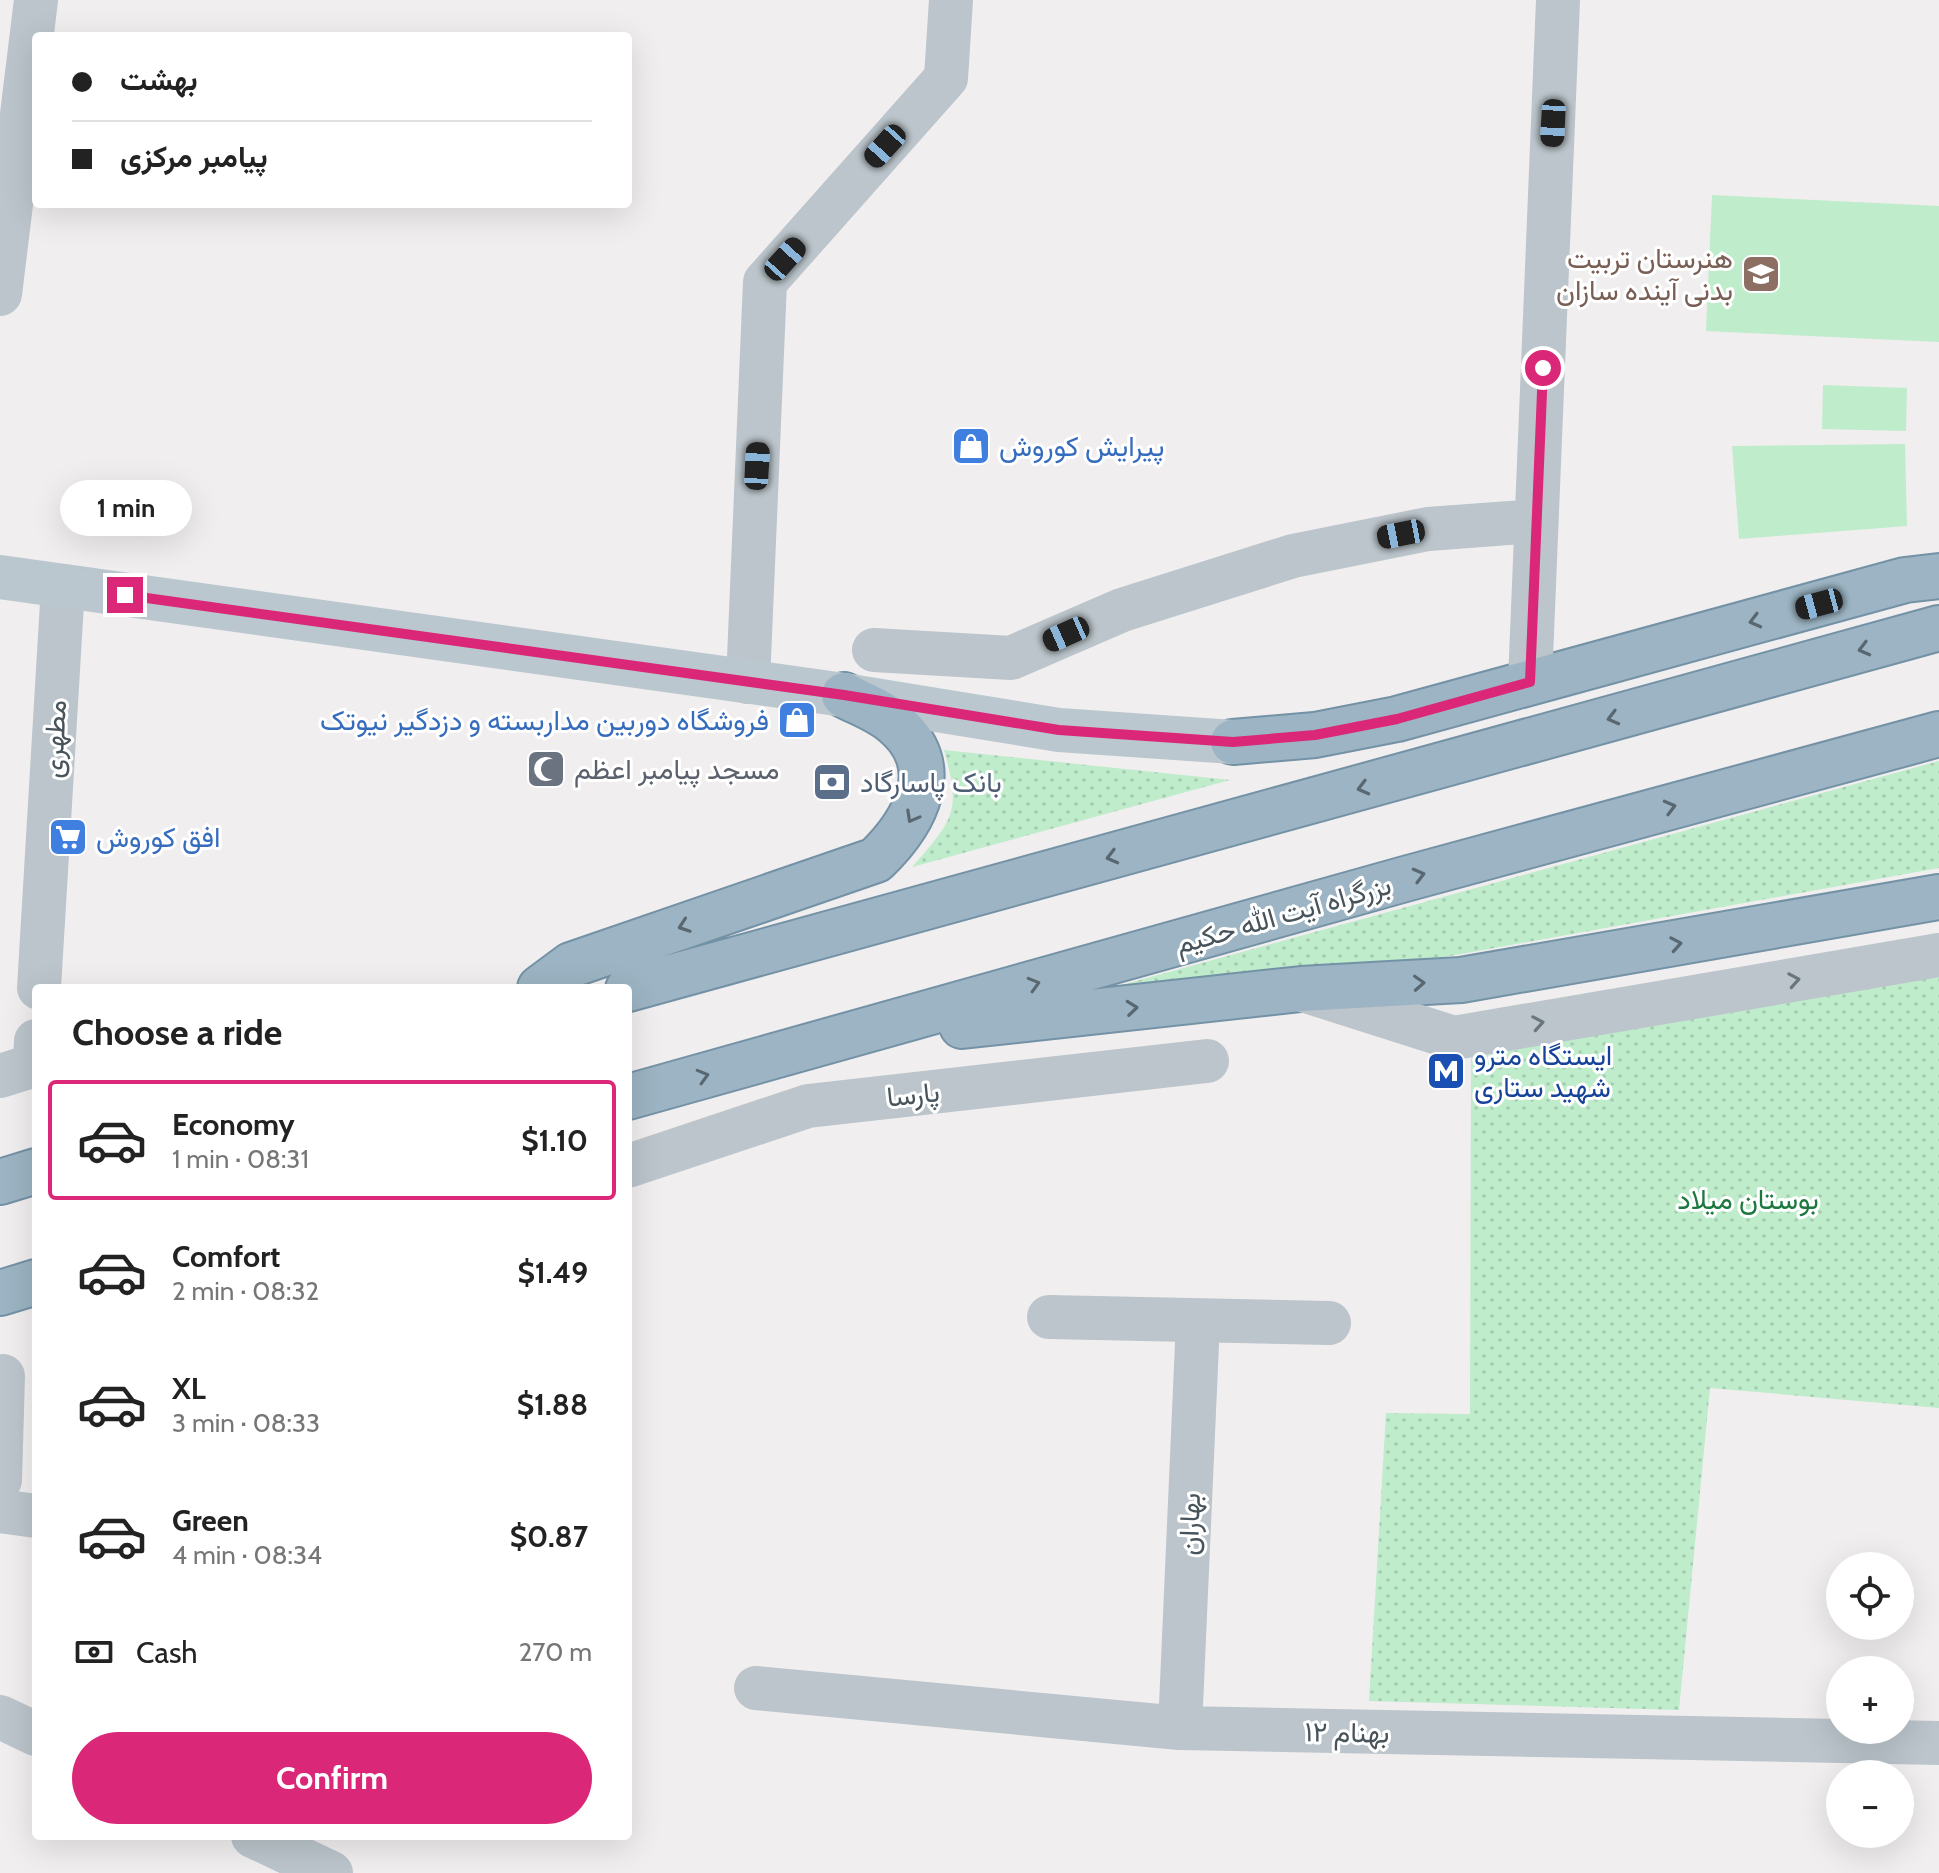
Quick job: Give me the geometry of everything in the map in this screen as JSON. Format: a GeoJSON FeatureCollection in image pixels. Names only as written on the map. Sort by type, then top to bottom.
{"type":"FeatureCollection","features":[{"type":"Feature","properties":{"kind":"highway"},"geometry":{"type":"LineString","coordinates":[[1233,742],[1315,735],[1383,722],[1905,580],[1939,576]]}},
{"type":"Feature","properties":{"kind":"highway"},"geometry":{"type":"LineString","coordinates":[[632,988],[1939,628]]}},
{"type":"Feature","properties":{"kind":"highway"},"geometry":{"type":"LineString","coordinates":[[545,984],[571,965],[876,860],[893,844],[919,802],[922,771],[914,747],[893,722],[844,695]]}},
{"type":"Feature","properties":{"kind":"highway","name":"بزرگراه آیت الله حکیم"},"geometry":{"type":"LineString","coordinates":[[632,1096],[1939,734]]}},
{"type":"Feature","properties":{"kind":"highway"},"geometry":{"type":"LineString","coordinates":[[832,1040],[1301,989],[1461,980],[1939,897]]}},
{"type":"Feature","properties":{"kind":"highway"},"geometry":{"type":"LineString","coordinates":[[0,1182],[32,1172]]}},
{"type":"Feature","properties":{"kind":"highway"},"geometry":{"type":"LineString","coordinates":[[0,1293],[32,1283]]}},
{"type":"Feature","properties":{"kind":"main road"},"geometry":{"type":"LineString","coordinates":[[0,577],[844,695],[1059,730],[1233,742]]}},
{"type":"Feature","properties":{"kind":"street"},"geometry":{"type":"LineString","coordinates":[[32,32],[36,0]]}},
{"type":"Feature","properties":{"kind":"street"},"geometry":{"type":"LineString","coordinates":[[748,682],[765,282],[946,78],[951,0]]}},
{"type":"Feature","properties":{"kind":"street"},"geometry":{"type":"LineString","coordinates":[[1530,682],[1558,0]]}},
{"type":"Feature","properties":{"kind":"street"},"geometry":{"type":"LineString","coordinates":[[0,294],[32,33]]}},
{"type":"Feature","properties":{"kind":"street"},"geometry":{"type":"LineString","coordinates":[[874,650],[1011,658],[1122,610],[1293,556],[1428,529],[1536,521]]}},
{"type":"Feature","properties":{"kind":"street","name":"مطهری"},"geometry":{"type":"LineString","coordinates":[[39,984],[63,586]]}},
{"type":"Feature","properties":{"kind":"street"},"geometry":{"type":"LineString","coordinates":[[1301,989],[1454,1038],[1939,955]]}},
{"type":"Feature","properties":{"kind":"street","name":"پارسا"},"geometry":{"type":"LineString","coordinates":[[632,1165],[808,1106],[1207,1061]]}},
{"type":"Feature","properties":{"kind":"street"},"geometry":{"type":"LineString","coordinates":[[1049,1317],[1329,1323]]}},
{"type":"Feature","properties":{"kind":"street","name":"بهاران"},"geometry":{"type":"LineString","coordinates":[[1180,1728],[1198,1321]]}},
{"type":"Feature","properties":{"kind":"street"},"geometry":{"type":"LineString","coordinates":[[0,1480],[13,1372]]}},
{"type":"Feature","properties":{"kind":"street"},"geometry":{"type":"LineString","coordinates":[[0,1511],[32,1515]]}},
{"type":"Feature","properties":{"kind":"street","name":"بهنام ۱۲"},"geometry":{"type":"LineString","coordinates":[[756,1688],[1180,1728],[1939,1743]]}},
{"type":"Feature","properties":{"kind":"street"},"geometry":{"type":"LineString","coordinates":[[0,1717],[32,1732]]}},
{"type":"Feature","properties":{"kind":"street"},"geometry":{"type":"LineString","coordinates":[[261,1840],[331,1873]]}},
{"type":"Feature","properties":{"kind":"green space"},"geometry":{"type":"Polygon","coordinates":[[[1712,195],[1939,206],[1939,342],[1706,331],[1712,195]]]}},
{"type":"Feature","properties":{"kind":"green space"},"geometry":{"type":"Polygon","coordinates":[[[1823,385],[1907,388],[1906,431],[1822,429],[1823,385]]]}},
{"type":"Feature","properties":{"kind":"green space"},"geometry":{"type":"Polygon","coordinates":[[[1905,444],[1907,526],[1739,539],[1732,446],[1905,444]]]}},
{"type":"Feature","properties":{"kind":"green space"},"geometry":{"type":"Polygon","coordinates":[[[944,750],[1230,780],[912,867],[937,838],[950,814],[952,788],[944,750]]]}},
{"type":"Feature","properties":{"kind":"green space"},"geometry":{"type":"Polygon","coordinates":[[[1939,761],[1939,868],[1450,956],[1063,1001],[1939,761]]]}},
{"type":"Feature","properties":{"kind":"green space","name":"بوستان میلاد"},"geometry":{"type":"Polygon","coordinates":[[[1939,969],[1939,1408],[1710,1388],[1679,1710],[1369,1701],[1386,1413],[1470,1414],[1471,1058],[1939,969]]]}},
{"type":"Feature","properties":{"kind":"place","name":"هنرستان تربیت بدنی آینده سازان"},"geometry":{"type":"Point","coordinates":[1761,274]}},
{"type":"Feature","properties":{"kind":"place","name":"پیرایش کوروش"},"geometry":{"type":"Point","coordinates":[971,446]}},
{"type":"Feature","properties":{"kind":"place","name":"فروشگاه دوربین مداربسته و دزدگیر نیوتک‌"},"geometry":{"type":"Point","coordinates":[797,720]}},
{"type":"Feature","properties":{"kind":"place","name":"مسجد پیامبر اعظم"},"geometry":{"type":"Point","coordinates":[546,769]}},
{"type":"Feature","properties":{"kind":"place","name":"بانک پاسارگاد"},"geometry":{"type":"Point","coordinates":[832,782]}},
{"type":"Feature","properties":{"kind":"place","name":"افق کوروش"},"geometry":{"type":"Point","coordinates":[68,837]}},
{"type":"Feature","properties":{"kind":"place","name":"ایستگاه مترو شهید ستاری"},"geometry":{"type":"Point","coordinates":[1446,1071]}},
{"type":"Feature","properties":{"kind":"route"},"geometry":{"type":"LineString","coordinates":[[125,595],[844,695],[1059,730],[1233,742],[1315,735],[1397,719],[1530,682],[1543,368]]}}]}
